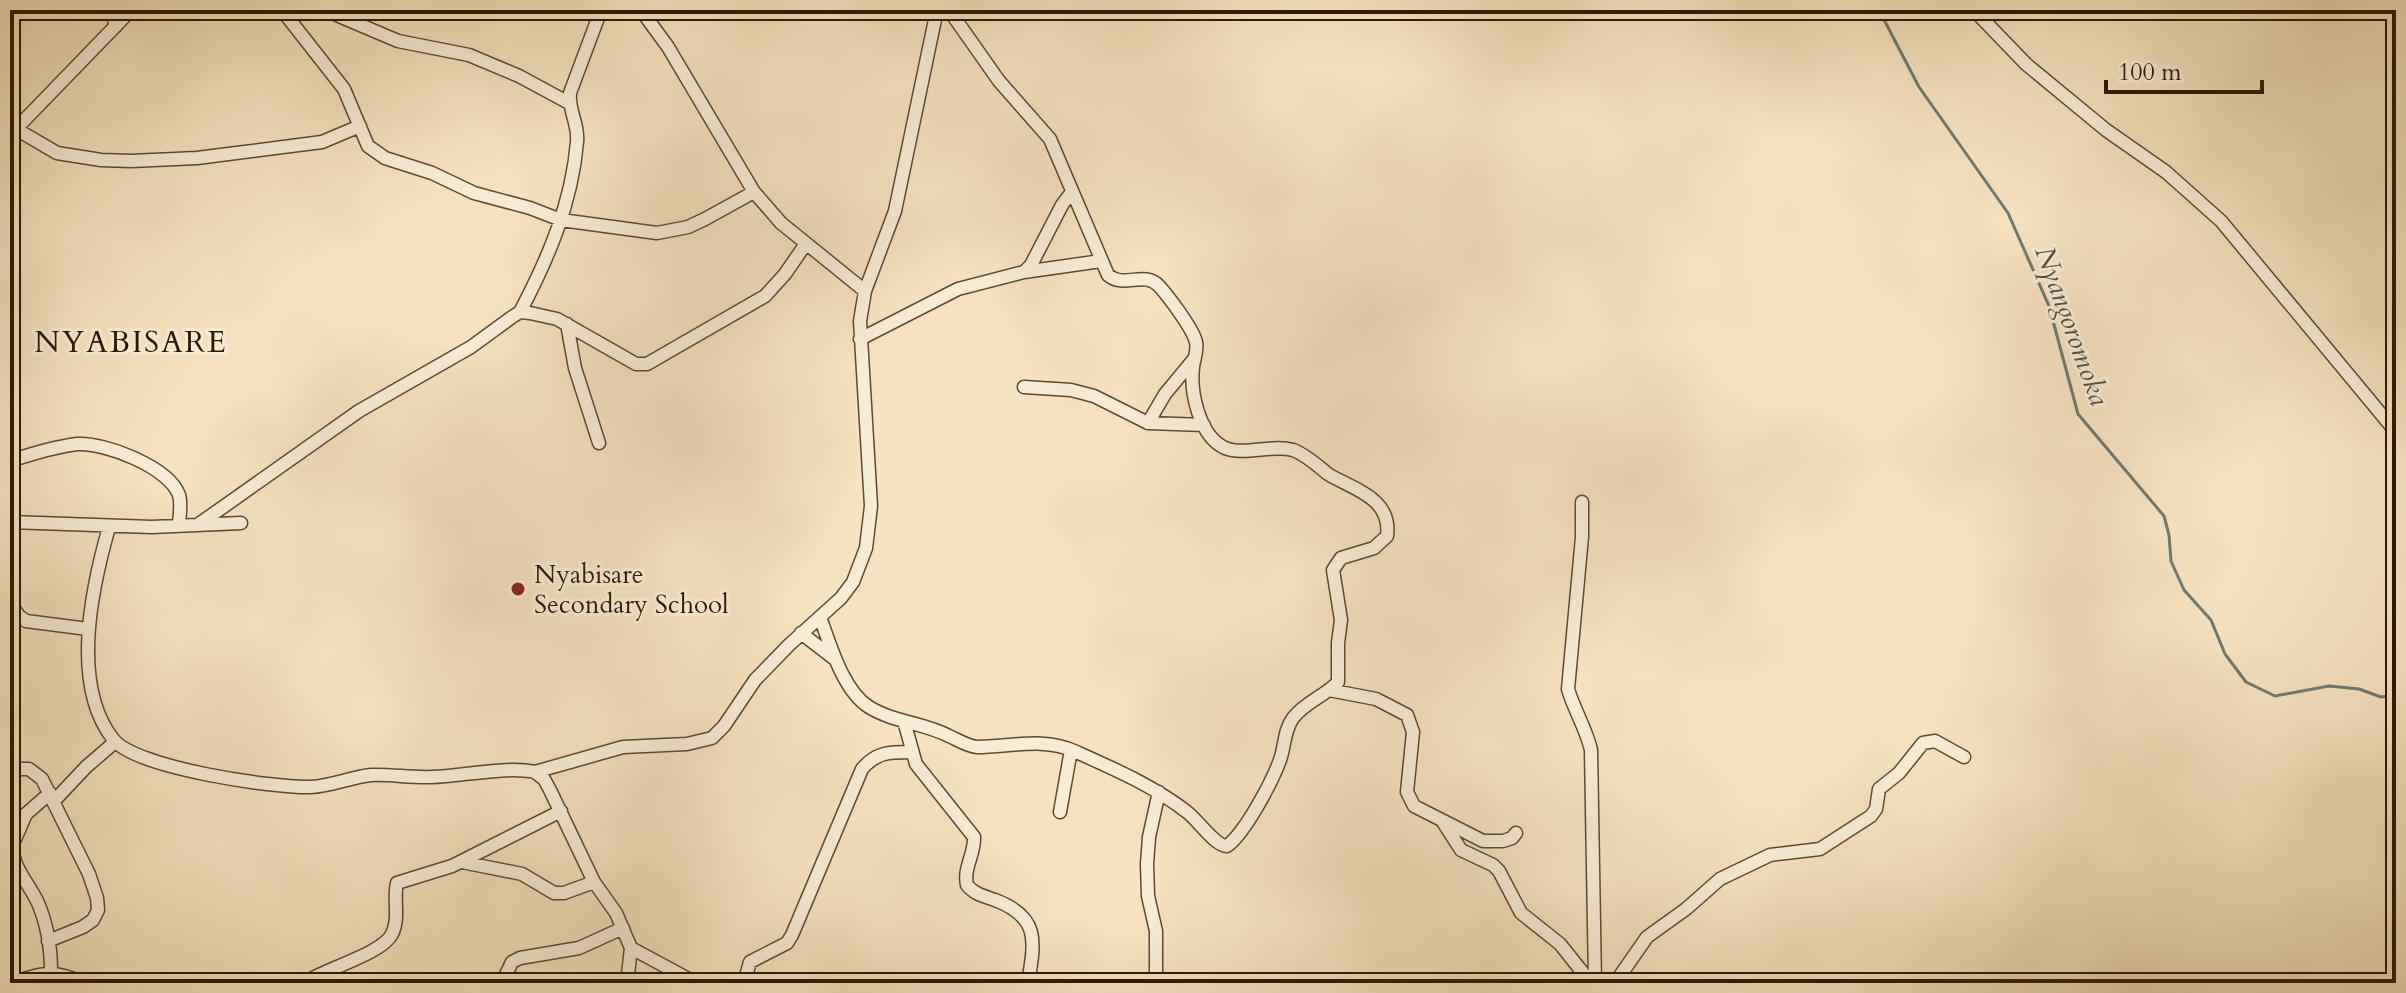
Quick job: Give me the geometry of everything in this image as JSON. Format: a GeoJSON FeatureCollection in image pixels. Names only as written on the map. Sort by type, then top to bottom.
{"type":"FeatureCollection","features":[{"type":"Feature","properties":{"kind":"street"},"geometry":{"type":"LineString","coordinates":[[111,10],[116,26]]}},
{"type":"Feature","properties":{"kind":"street"},"geometry":{"type":"LineString","coordinates":[[131,10],[13,132],[57,153],[131,161],[197,158],[318,142],[360,126]]}},
{"type":"Feature","properties":{"kind":"street"},"geometry":{"type":"LineString","coordinates":[[282,10],[344,89],[366,144],[385,158],[432,173],[474,193],[561,220],[657,233],[705,219],[754,192]]}},
{"type":"Feature","properties":{"kind":"street"},"geometry":{"type":"LineString","coordinates":[[325,10],[398,41],[469,55],[519,76],[569,103]]}},
{"type":"Feature","properties":{"kind":"street"},"geometry":{"type":"LineString","coordinates":[[199,524],[359,411],[471,347],[520,312],[543,269],[561,220],[578,139],[569,103],[574,79],[601,10]]}},
{"type":"Feature","properties":{"kind":"street"},"geometry":{"type":"LineString","coordinates":[[641,10],[668,47],[754,192],[805,245],[865,291]]}},
{"type":"Feature","properties":{"kind":"street"},"geometry":{"type":"LineString","coordinates":[[109,527],[93,589],[88,629],[90,672],[95,702],[103,724],[115,742],[134,753],[191,770],[270,784],[312,787],[369,775],[426,778],[535,772],[623,747],[687,744],[712,738],[724,726],[755,680],[841,598],[862,563],[869,527],[870,476],[860,321],[865,291],[895,211],[937,10]]}},
{"type":"Feature","properties":{"kind":"street"},"geometry":{"type":"LineString","coordinates":[[820,617],[836,660],[864,703],[971,746],[1038,744],[1071,750],[1159,792],[1202,825],[1218,844],[1227,846],[1236,838],[1263,795],[1280,761],[1291,721],[1309,703],[1335,686],[1339,678],[1338,643],[1342,628],[1333,570],[1341,558],[1374,548],[1384,540],[1388,531],[1384,517],[1367,493],[1332,476],[1298,453],[1286,449],[1228,449],[1215,441],[1199,416],[1195,392],[1196,341],[1157,284],[1146,279],[1115,280],[1108,275],[1047,134],[999,81],[949,10]]}},
{"type":"Feature","properties":{"kind":"street"},"geometry":{"type":"LineString","coordinates":[[1974,10],[2026,64],[2106,130],[2166,172],[2221,221],[2396,432]]}},
{"type":"Feature","properties":{"kind":"street"},"geometry":{"type":"LineString","coordinates":[[1024,272],[1031,265],[1071,193]]}},
{"type":"Feature","properties":{"kind":"street"},"geometry":{"type":"LineString","coordinates":[[520,312],[543,314],[567,324],[636,364],[647,364],[765,296],[805,245]]}},
{"type":"Feature","properties":{"kind":"street"},"geometry":{"type":"LineString","coordinates":[[860,339],[958,289],[1024,272],[1101,261]]}},
{"type":"Feature","properties":{"kind":"street"},"geometry":{"type":"LineString","coordinates":[[567,324],[575,368],[599,443]]}},
{"type":"Feature","properties":{"kind":"street"},"geometry":{"type":"LineString","coordinates":[[1148,423],[1165,394],[1194,359]]}},
{"type":"Feature","properties":{"kind":"street"},"geometry":{"type":"LineString","coordinates":[[1024,387],[1082,393],[1108,401],[1148,423],[1204,425]]}},
{"type":"Feature","properties":{"kind":"street"},"geometry":{"type":"LineString","coordinates":[[14,457],[79,444],[100,445],[125,454],[172,484],[179,495],[179,526]]}},
{"type":"Feature","properties":{"kind":"street"},"geometry":{"type":"LineString","coordinates":[[1582,502],[1582,537],[1568,689],[1591,750],[1593,983]]}},
{"type":"Feature","properties":{"kind":"street"},"geometry":{"type":"LineString","coordinates":[[10,522],[109,527],[241,523]]}},
{"type":"Feature","properties":{"kind":"street"},"geometry":{"type":"LineString","coordinates":[[10,603],[26,621],[88,629]]}},
{"type":"Feature","properties":{"kind":"street"},"geometry":{"type":"LineString","coordinates":[[801,633],[836,660]]}},
{"type":"Feature","properties":{"kind":"street"},"geometry":{"type":"LineString","coordinates":[[1329,690],[1369,697],[1407,715],[1413,732],[1408,770],[1409,800],[1414,806],[1483,841],[1503,841],[1516,833]]}},
{"type":"Feature","properties":{"kind":"street"},"geometry":{"type":"LineString","coordinates":[[904,721],[911,752],[923,773],[974,837],[965,876],[969,889],[1015,910],[1027,919],[1032,929],[1028,983]]}},
{"type":"Feature","properties":{"kind":"street"},"geometry":{"type":"LineString","coordinates":[[1615,983],[1647,937],[1720,879],[1770,855],[1820,849],[1871,816],[1876,809],[1879,789],[1899,773],[1923,743],[1935,741],[1964,757]]}},
{"type":"Feature","properties":{"kind":"street"},"geometry":{"type":"LineString","coordinates":[[51,972],[48,941],[38,903],[20,875],[12,846],[26,814],[52,797],[115,742]]}},
{"type":"Feature","properties":{"kind":"street"},"geometry":{"type":"LineString","coordinates":[[1060,812],[1071,750]]}},
{"type":"Feature","properties":{"kind":"street"},"geometry":{"type":"LineString","coordinates":[[744,983],[750,962],[787,943],[792,935],[862,769],[869,760],[885,752],[911,752]]}},
{"type":"Feature","properties":{"kind":"street"},"geometry":{"type":"LineString","coordinates":[[10,769],[37,772],[89,874],[97,898],[98,910],[93,920],[48,941]]}},
{"type":"Feature","properties":{"kind":"street"},"geometry":{"type":"LineString","coordinates":[[535,772],[544,779],[594,882],[623,928],[631,948],[627,983]]}},
{"type":"Feature","properties":{"kind":"street"},"geometry":{"type":"LineString","coordinates":[[1156,983],[1156,931],[1148,896],[1147,864],[1149,837],[1159,792]]}},
{"type":"Feature","properties":{"kind":"street"},"geometry":{"type":"LineString","coordinates":[[304,983],[319,973],[352,961],[389,938],[395,925],[397,883],[461,862],[561,811]]}},
{"type":"Feature","properties":{"kind":"street"},"geometry":{"type":"LineString","coordinates":[[1443,821],[1461,850],[1499,871],[1521,913],[1560,944],[1593,983]]}},
{"type":"Feature","properties":{"kind":"street"},"geometry":{"type":"LineString","coordinates":[[461,862],[522,874],[554,893],[564,893],[594,882]]}},
{"type":"Feature","properties":{"kind":"street"},"geometry":{"type":"LineString","coordinates":[[502,983],[512,962],[520,958],[579,948],[623,928]]}},
{"type":"Feature","properties":{"kind":"street"},"geometry":{"type":"LineString","coordinates":[[631,948],[696,983]]}},
{"type":"Feature","properties":{"kind":"street"},"geometry":{"type":"LineString","coordinates":[[12,983],[51,972],[83,983]]}},
{"type":"Feature","properties":{"kind":"waterway","name":"Nyangoromoka"},"geometry":{"type":"LineString","coordinates":[[1879,10],[1919,87],[2008,213],[2049,306],[2078,414],[2164,516],[2171,561],[2184,590],[2211,620],[2225,654],[2246,682],[2275,696],[2329,686],[2359,689],[2381,697],[2396,695]]}},
{"type":"Feature","properties":{"kind":"place","name":"Nyabisare Secondary School"},"geometry":{"type":"Point","coordinates":[518,589]}},
{"type":"Feature","properties":{"kind":"district","name":"NYABISARE"},"geometry":{"type":"Point","coordinates":[131,342]}}]}
